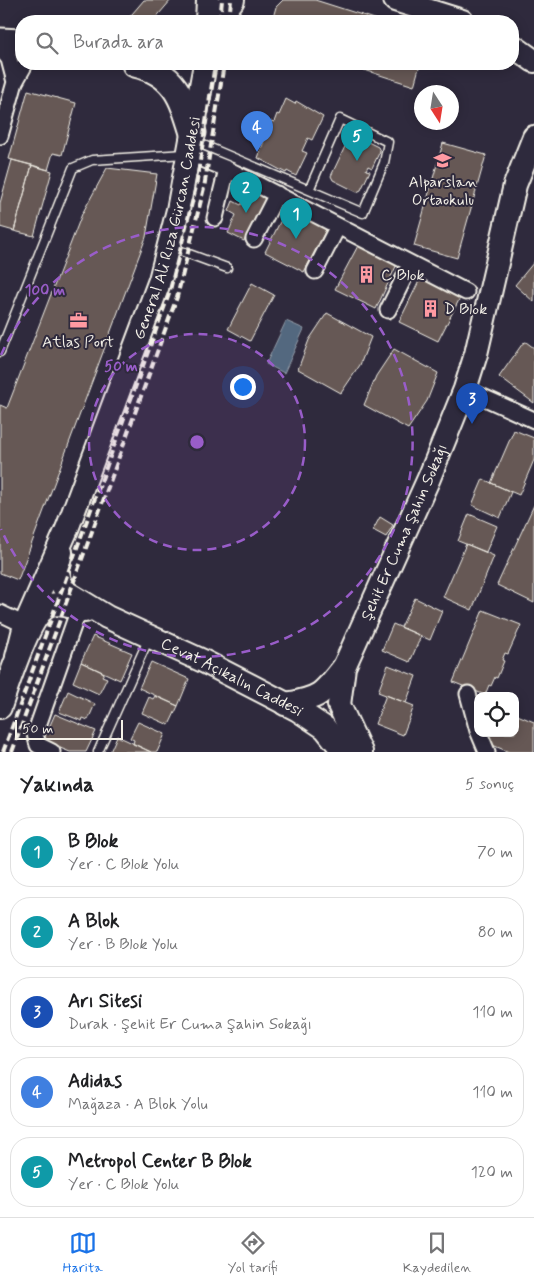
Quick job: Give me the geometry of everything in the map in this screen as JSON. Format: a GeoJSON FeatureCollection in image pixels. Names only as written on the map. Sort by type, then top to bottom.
{"type":"FeatureCollection","features":[{"type":"Feature","properties":{"kind":"main road"},"geometry":{"type":"LineString","coordinates":[[208,0],[208,15]]}},
{"type":"Feature","properties":{"kind":"main road"},"geometry":{"type":"LineString","coordinates":[[222,15],[233,0]]}},
{"type":"Feature","properties":{"kind":"main road"},"geometry":{"type":"LineString","coordinates":[[395,0],[443,15]]}},
{"type":"Feature","properties":{"kind":"main road"},"geometry":{"type":"LineString","coordinates":[[519,38],[534,42]]}},
{"type":"Feature","properties":{"kind":"main road"},"geometry":{"type":"LineString","coordinates":[[0,41],[15,42]]}},
{"type":"Feature","properties":{"kind":"main road"},"geometry":{"type":"LineString","coordinates":[[519,50],[534,61]]}},
{"type":"Feature","properties":{"kind":"main road"},"geometry":{"type":"LineString","coordinates":[[154,70],[172,84],[185,108],[192,142]]}},
{"type":"Feature","properties":{"kind":"main road","name":"General Ali Rıza Gürcan Caddesi"},"geometry":{"type":"LineString","coordinates":[[67,529],[146,322],[169,246],[192,142],[204,70]]}},
{"type":"Feature","properties":{"kind":"main road","name":"Şehit Er Cuma Şahin Sokağı"},"geometry":{"type":"LineString","coordinates":[[361,752],[338,705],[344,667],[429,478],[465,389],[476,354],[515,185],[534,137]]}},
{"type":"Feature","properties":{"kind":"main road"},"geometry":{"type":"LineString","coordinates":[[67,529],[57,569],[60,581],[66,592],[107,617]]}},
{"type":"Feature","properties":{"kind":"main road"},"geometry":{"type":"LineString","coordinates":[[0,707],[17,657],[25,625],[67,529]]}},
{"type":"Feature","properties":{"kind":"main road"},"geometry":{"type":"LineString","coordinates":[[17,657],[40,613],[48,605],[63,604],[107,617]]}},
{"type":"Feature","properties":{"kind":"main road","name":"Cevat Açıkalın Caddesi"},"geometry":{"type":"LineString","coordinates":[[107,617],[203,661],[285,704],[325,728],[344,752]]}},
{"type":"Feature","properties":{"kind":"main road"},"geometry":{"type":"LineString","coordinates":[[285,704],[299,702],[324,692],[344,667]]}},
{"type":"Feature","properties":{"kind":"street"},"geometry":{"type":"LineString","coordinates":[[0,48],[9,59],[15,82]]}},
{"type":"Feature","properties":{"kind":"street"},"geometry":{"type":"LineString","coordinates":[[0,136],[15,82],[22,70]]}},
{"type":"Feature","properties":{"kind":"street"},"geometry":{"type":"LineString","coordinates":[[192,142],[227,169],[466,292]]}},
{"type":"Feature","properties":{"kind":"street"},"geometry":{"type":"LineString","coordinates":[[215,218],[227,169]]}},
{"type":"Feature","properties":{"kind":"street"},"geometry":{"type":"LineString","coordinates":[[254,239],[277,194]]}},
{"type":"Feature","properties":{"kind":"street"},"geometry":{"type":"LineString","coordinates":[[315,271],[338,226]]}},
{"type":"Feature","properties":{"kind":"street"},"geometry":{"type":"LineString","coordinates":[[388,310],[412,264]]}},
{"type":"Feature","properties":{"kind":"street"},"geometry":{"type":"LineString","coordinates":[[465,389],[534,420]]}},
{"type":"Feature","properties":{"kind":"street"},"geometry":{"type":"LineString","coordinates":[[52,752],[38,745],[36,734],[79,609]]}},
{"type":"Feature","properties":{"kind":"street"},"geometry":{"type":"LineString","coordinates":[[0,613],[25,625]]}},
{"type":"Feature","properties":{"kind":"street"},"geometry":{"type":"LineString","coordinates":[[468,694],[474,717]]}},
{"type":"Feature","properties":{"kind":"street"},"geometry":{"type":"LineString","coordinates":[[480,737],[487,752]]}},
{"type":"Feature","properties":{"kind":"lane"},"geometry":{"type":"LineString","coordinates":[[0,352],[73,168],[92,160],[192,142],[363,213],[384,163],[388,142],[340,119],[309,190]]}},
{"type":"Feature","properties":{"kind":"lane"},"geometry":{"type":"LineString","coordinates":[[169,246],[227,268]]}},
{"type":"Feature","properties":{"kind":"lane"},"geometry":{"type":"LineString","coordinates":[[98,752],[150,636]]}},
{"type":"Feature","properties":{"kind":"water"},"geometry":{"type":"Polygon","coordinates":[[[286,321],[304,329],[284,373],[266,364],[286,321]]]}},
{"type":"Feature","properties":{"kind":"building"},"geometry":{"type":"Polygon","coordinates":[[[144,0],[171,0],[158,15],[131,15],[144,0]]]}},
{"type":"Feature","properties":{"kind":"building"},"geometry":{"type":"Polygon","coordinates":[[[283,0],[315,0],[362,15],[274,15],[276,7],[283,0]]]}},
{"type":"Feature","properties":{"kind":"building"},"geometry":{"type":"Polygon","coordinates":[[[365,70],[418,70],[414,86],[365,70]]]}},
{"type":"Feature","properties":{"kind":"building"},"geometry":{"type":"Polygon","coordinates":[[[28,90],[76,103],[62,155],[53,153],[48,170],[9,159],[28,90]]]}},
{"type":"Feature","properties":{"kind":"building"},"geometry":{"type":"Polygon","coordinates":[[[286,99],[295,104],[296,101],[323,117],[312,140],[308,138],[302,151],[307,153],[296,176],[287,171],[286,173],[258,158],[271,121],[274,122],[277,114],[279,115],[286,99]]]}},
{"type":"Feature","properties":{"kind":"building"},"geometry":{"type":"Polygon","coordinates":[[[354,135],[378,147],[380,151],[372,168],[368,166],[366,170],[370,171],[361,190],[357,192],[333,180],[331,176],[350,136],[354,135]]]}},
{"type":"Feature","properties":{"kind":"building"},"geometry":{"type":"Polygon","coordinates":[[[443,143],[486,155],[457,258],[414,246],[443,143]]]}},
{"type":"Feature","properties":{"kind":"building"},"geometry":{"type":"Polygon","coordinates":[[[12,160],[32,165],[14,231],[0,227],[0,203],[12,160]]]}},
{"type":"Feature","properties":{"kind":"building"},"geometry":{"type":"Polygon","coordinates":[[[32,165],[52,171],[34,236],[14,231],[32,165]]]}},
{"type":"Feature","properties":{"kind":"building","name":"Atlas Port"},"geometry":{"type":"Polygon","coordinates":[[[107,168],[157,174],[146,237],[18,580],[0,573],[0,405],[7,408],[82,214],[107,168]]]}},
{"type":"Feature","properties":{"kind":"building"},"geometry":{"type":"Polygon","coordinates":[[[251,187],[267,195],[244,241],[228,233],[236,215],[229,211],[233,201],[241,205],[251,187]]]}},
{"type":"Feature","properties":{"kind":"building"},"geometry":{"type":"Polygon","coordinates":[[[288,206],[328,226],[304,272],[265,252],[288,206]]]}},
{"type":"Feature","properties":{"kind":"building","name":"C Blok"},"geometry":{"type":"Polygon","coordinates":[[[360,242],[398,262],[376,309],[335,289],[360,242]]]}},
{"type":"Feature","properties":{"kind":"building"},"geometry":{"type":"Polygon","coordinates":[[[534,262],[534,302],[515,285],[534,262]]]}},
{"type":"Feature","properties":{"kind":"building","name":"D Blok"},"geometry":{"type":"Polygon","coordinates":[[[422,275],[461,296],[438,341],[399,322],[422,275]]]}},
{"type":"Feature","properties":{"kind":"building"},"geometry":{"type":"Polygon","coordinates":[[[252,283],[274,295],[250,341],[228,329],[252,283]]]}},
{"type":"Feature","properties":{"kind":"building"},"geometry":{"type":"Polygon","coordinates":[[[327,313],[371,337],[360,365],[341,393],[298,369],[309,340],[327,313]]]}},
{"type":"Feature","properties":{"kind":"building"},"geometry":{"type":"Polygon","coordinates":[[[526,342],[534,348],[534,403],[499,377],[523,343],[526,342]]]}},
{"type":"Feature","properties":{"kind":"building"},"geometry":{"type":"Polygon","coordinates":[[[394,349],[438,373],[427,401],[408,429],[364,405],[376,376],[394,349]]]}},
{"type":"Feature","properties":{"kind":"building"},"geometry":{"type":"Polygon","coordinates":[[[514,430],[534,438],[534,460],[519,495],[491,483],[514,430]]]}},
{"type":"Feature","properties":{"kind":"building"},"geometry":{"type":"Polygon","coordinates":[[[483,479],[511,492],[500,518],[472,505],[483,479]]]}},
{"type":"Feature","properties":{"kind":"building"},"geometry":{"type":"Polygon","coordinates":[[[534,505],[534,603],[497,585],[534,505]]]}},
{"type":"Feature","properties":{"kind":"building"},"geometry":{"type":"Polygon","coordinates":[[[469,514],[497,526],[486,552],[458,541],[469,514]]]}},
{"type":"Feature","properties":{"kind":"building"},"geometry":{"type":"Polygon","coordinates":[[[380,517],[393,525],[386,537],[373,530],[380,517]]]}},
{"type":"Feature","properties":{"kind":"building"},"geometry":{"type":"Polygon","coordinates":[[[466,544],[494,556],[472,610],[443,597],[466,544]]]}},
{"type":"Feature","properties":{"kind":"building"},"geometry":{"type":"Polygon","coordinates":[[[415,598],[442,611],[430,640],[401,627],[415,598]]]}},
{"type":"Feature","properties":{"kind":"building"},"geometry":{"type":"Polygon","coordinates":[[[483,610],[521,625],[508,654],[505,653],[497,678],[495,677],[486,692],[478,692],[453,682],[483,610]]]}},
{"type":"Feature","properties":{"kind":"building"},"geometry":{"type":"Polygon","coordinates":[[[393,624],[421,636],[410,662],[382,650],[393,624]]]}},
{"type":"Feature","properties":{"kind":"building"},"geometry":{"type":"Polygon","coordinates":[[[93,636],[132,653],[120,680],[81,662],[93,636]]]}},
{"type":"Feature","properties":{"kind":"building"},"geometry":{"type":"Polygon","coordinates":[[[81,662],[104,673],[102,676],[107,678],[99,694],[73,682],[81,662]]]}},
{"type":"Feature","properties":{"kind":"building"},"geometry":{"type":"Polygon","coordinates":[[[151,662],[189,679],[178,706],[139,688],[151,662]]]}},
{"type":"Feature","properties":{"kind":"building"},"geometry":{"type":"Polygon","coordinates":[[[388,665],[416,676],[406,703],[378,692],[388,665]]]}},
{"type":"Feature","properties":{"kind":"building"},"geometry":{"type":"Polygon","coordinates":[[[68,691],[95,704],[88,720],[83,718],[82,721],[59,712],[68,691]]]}},
{"type":"Feature","properties":{"kind":"building"},"geometry":{"type":"Polygon","coordinates":[[[386,695],[414,706],[403,735],[375,724],[386,695]]]}},
{"type":"Feature","properties":{"kind":"building"},"geometry":{"type":"Polygon","coordinates":[[[155,696],[178,706],[169,725],[142,713],[149,697],[153,699],[155,696]]]}},
{"type":"Feature","properties":{"kind":"building"},"geometry":{"type":"Polygon","coordinates":[[[55,714],[96,731],[86,752],[70,752],[43,741],[55,714]]]}},
{"type":"Feature","properties":{"kind":"building"},"geometry":{"type":"Polygon","coordinates":[[[519,716],[534,722],[534,752],[509,752],[483,741],[485,737],[519,737],[519,716]]]}},
{"type":"Feature","properties":{"kind":"building"},"geometry":{"type":"Polygon","coordinates":[[[138,722],[165,734],[157,752],[151,752],[133,744],[134,740],[130,738],[138,722]]]}},
{"type":"Feature","properties":{"kind":"building"},"geometry":{"type":"Polygon","coordinates":[[[117,736],[126,740],[151,752],[110,752],[117,736]]]}},
{"type":"Feature","properties":{"kind":"railway"},"geometry":{"type":"LineString","coordinates":[[221,15],[222,0]]}},
{"type":"Feature","properties":{"kind":"railway"},"geometry":{"type":"LineString","coordinates":[[230,15],[231,0]]}},
{"type":"Feature","properties":{"kind":"railway"},"geometry":{"type":"LineString","coordinates":[[3,752],[169,294],[196,187],[214,70]]}},
{"type":"Feature","properties":{"kind":"railway"},"geometry":{"type":"LineString","coordinates":[[12,752],[177,297],[204,188],[223,70]]}},
{"type":"Feature","properties":{"kind":"place","name":"Adidas"},"geometry":{"type":"Point","coordinates":[257,152]}},
{"type":"Feature","properties":{"kind":"place","name":"Metropol Center B Blok"},"geometry":{"type":"Point","coordinates":[357,161]}},
{"type":"Feature","properties":{"kind":"place","name":"Alparslan Ortaokulu"},"geometry":{"type":"Point","coordinates":[443,161]}},
{"type":"Feature","properties":{"kind":"place","name":"A Blok"},"geometry":{"type":"Point","coordinates":[246,213]}},
{"type":"Feature","properties":{"kind":"place","name":"B Blok"},"geometry":{"type":"Point","coordinates":[296,239]}},
{"type":"Feature","properties":{"kind":"place","name":"C Blok"},"geometry":{"type":"Point","coordinates":[367,275]}},
{"type":"Feature","properties":{"kind":"place","name":"D Blok"},"geometry":{"type":"Point","coordinates":[430,309]}},
{"type":"Feature","properties":{"kind":"place","name":"Atlas Port"},"geometry":{"type":"Point","coordinates":[78,321]}},
{"type":"Feature","properties":{"kind":"place","name":"Arı Sitesi"},"geometry":{"type":"Point","coordinates":[472,424]}}]}
